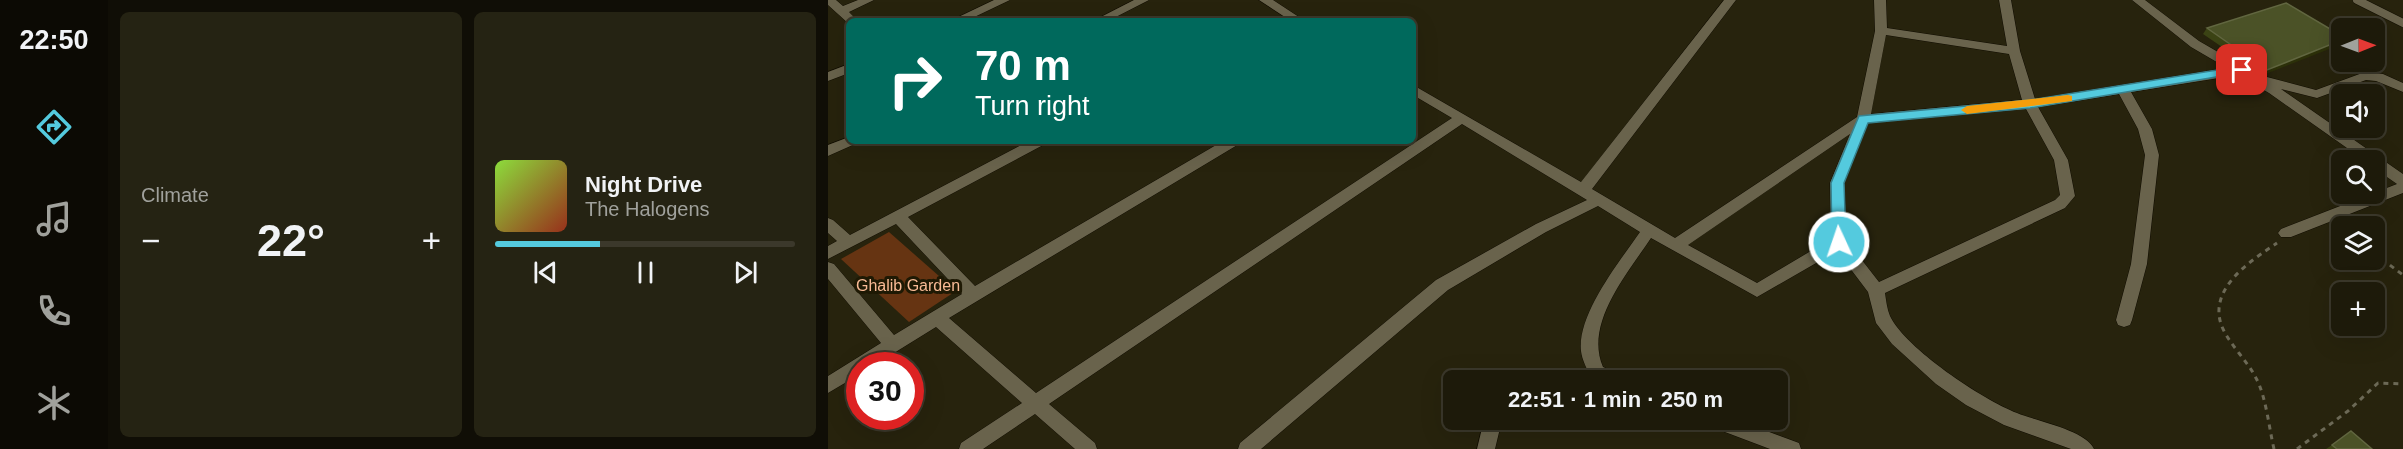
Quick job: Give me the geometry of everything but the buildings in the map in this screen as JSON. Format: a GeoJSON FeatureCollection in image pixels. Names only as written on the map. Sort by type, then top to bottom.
{"type":"FeatureCollection","features":[{"type":"Feature","properties":{"kind":"street"},"geometry":{"type":"LineString","coordinates":[[829,0],[849,18]]}},
{"type":"Feature","properties":{"kind":"street"},"geometry":{"type":"LineString","coordinates":[[842,11],[868,0]]}},
{"type":"Feature","properties":{"kind":"street"},"geometry":{"type":"LineString","coordinates":[[963,18],[1004,0]]}},
{"type":"Feature","properties":{"kind":"street"},"geometry":{"type":"LineString","coordinates":[[1105,18],[1143,0]]}},
{"type":"Feature","properties":{"kind":"street"},"geometry":{"type":"LineString","coordinates":[[1265,0],[1294,18]]}},
{"type":"Feature","properties":{"kind":"street"},"geometry":{"type":"LineString","coordinates":[[1582,190],[1730,0]]}},
{"type":"Feature","properties":{"kind":"street"},"geometry":{"type":"LineString","coordinates":[[1880,0],[1881,31],[1863,119],[1837,183],[1839,242],[1876,290],[1882,318],[1898,339],[1942,379],[2010,419],[2078,443],[2085,449]]}},
{"type":"Feature","properties":{"kind":"street"},"geometry":{"type":"LineString","coordinates":[[1876,290],[2060,204],[2068,196],[2061,160],[2030,104],[2014,51],[2005,0]]}},
{"type":"Feature","properties":{"kind":"street"},"geometry":{"type":"LineString","coordinates":[[2138,0],[2195,44],[2248,73],[2403,181]]}},
{"type":"Feature","properties":{"kind":"street"},"geometry":{"type":"LineString","coordinates":[[1279,18],[1287,14]]}},
{"type":"Feature","properties":{"kind":"street"},"geometry":{"type":"LineString","coordinates":[[1881,31],[2014,51]]}},
{"type":"Feature","properties":{"kind":"street"},"geometry":{"type":"LineString","coordinates":[[2195,44],[2219,74]]}},
{"type":"Feature","properties":{"kind":"street"},"geometry":{"type":"LineString","coordinates":[[828,77],[846,69]]}},
{"type":"Feature","properties":{"kind":"street"},"geometry":{"type":"LineString","coordinates":[[1675,246],[1863,119],[2030,104],[2219,74],[2248,73],[2317,94]]}},
{"type":"Feature","properties":{"kind":"street"},"geometry":{"type":"LineString","coordinates":[[2294,104],[2365,76],[2378,76],[2403,88]]}},
{"type":"Feature","properties":{"kind":"street"},"geometry":{"type":"LineString","coordinates":[[2123,90],[2145,129],[2152,155],[2139,264],[2124,320]]}},
{"type":"Feature","properties":{"kind":"street"},"geometry":{"type":"LineString","coordinates":[[1416,91],[1675,246],[1757,291],[1839,242]]}},
{"type":"Feature","properties":{"kind":"street"},"geometry":{"type":"LineString","coordinates":[[968,449],[1461,118]]}},
{"type":"Feature","properties":{"kind":"street"},"geometry":{"type":"LineString","coordinates":[[828,152],[846,143]]}},
{"type":"Feature","properties":{"kind":"street"},"geometry":{"type":"LineString","coordinates":[[828,253],[1034,144]]}},
{"type":"Feature","properties":{"kind":"street"},"geometry":{"type":"LineString","coordinates":[[828,385],[973,295],[1229,144]]}},
{"type":"Feature","properties":{"kind":"street"},"geometry":{"type":"LineString","coordinates":[[2283,237],[2403,187]]}},
{"type":"Feature","properties":{"kind":"street"},"geometry":{"type":"LineString","coordinates":[[1247,449],[1442,285],[1540,228],[1585,208],[1597,200]]}},
{"type":"Feature","properties":{"kind":"street"},"geometry":{"type":"LineString","coordinates":[[897,215],[973,295]]}},
{"type":"Feature","properties":{"kind":"street"},"geometry":{"type":"LineString","coordinates":[[828,224],[848,242]]}},
{"type":"Feature","properties":{"kind":"street"},"geometry":{"type":"LineString","coordinates":[[1596,370],[1589,351],[1591,325],[1624,267],[1649,230]]}},
{"type":"Feature","properties":{"kind":"street"},"geometry":{"type":"LineString","coordinates":[[828,268],[893,346]]}},
{"type":"Feature","properties":{"kind":"street"},"geometry":{"type":"LineString","coordinates":[[937,318],[1088,449]]}},
{"type":"Feature","properties":{"kind":"street"},"geometry":{"type":"LineString","coordinates":[[1486,449],[1491,430]]}},
{"type":"Feature","properties":{"kind":"street"},"geometry":{"type":"LineString","coordinates":[[1737,430],[1772,446],[1792,449]]}},
{"type":"Feature","properties":{"kind":"lane"},"geometry":{"type":"LineString","coordinates":[[2357,0],[2403,23]]}},
{"type":"Feature","properties":{"kind":"path"},"geometry":{"type":"LineString","coordinates":[[2274,449],[2257,379],[2221,324],[2220,308],[2224,292],[2241,268],[2283,237]]}},
{"type":"Feature","properties":{"kind":"path"},"geometry":{"type":"LineString","coordinates":[[2385,261],[2403,275]]}},
{"type":"Feature","properties":{"kind":"path"},"geometry":{"type":"LineString","coordinates":[[2297,449],[2348,411],[2378,383],[2403,384]]}},
{"type":"Feature","properties":{"kind":"green space","name":"Ghalib Garden"},"geometry":{"type":"Polygon","coordinates":[[[889,232],[956,291],[909,322],[841,259],[889,232]]]}},
{"type":"Feature","properties":{"kind":"slow traffic"},"geometry":{"type":"LineString","coordinates":[[1967,110],[2068,98]]}},
{"type":"Feature","properties":{"kind":"route"},"geometry":{"type":"LineString","coordinates":[[1839,242],[1837,183],[1863,119],[2030,104],[2242,70]]}}]}
